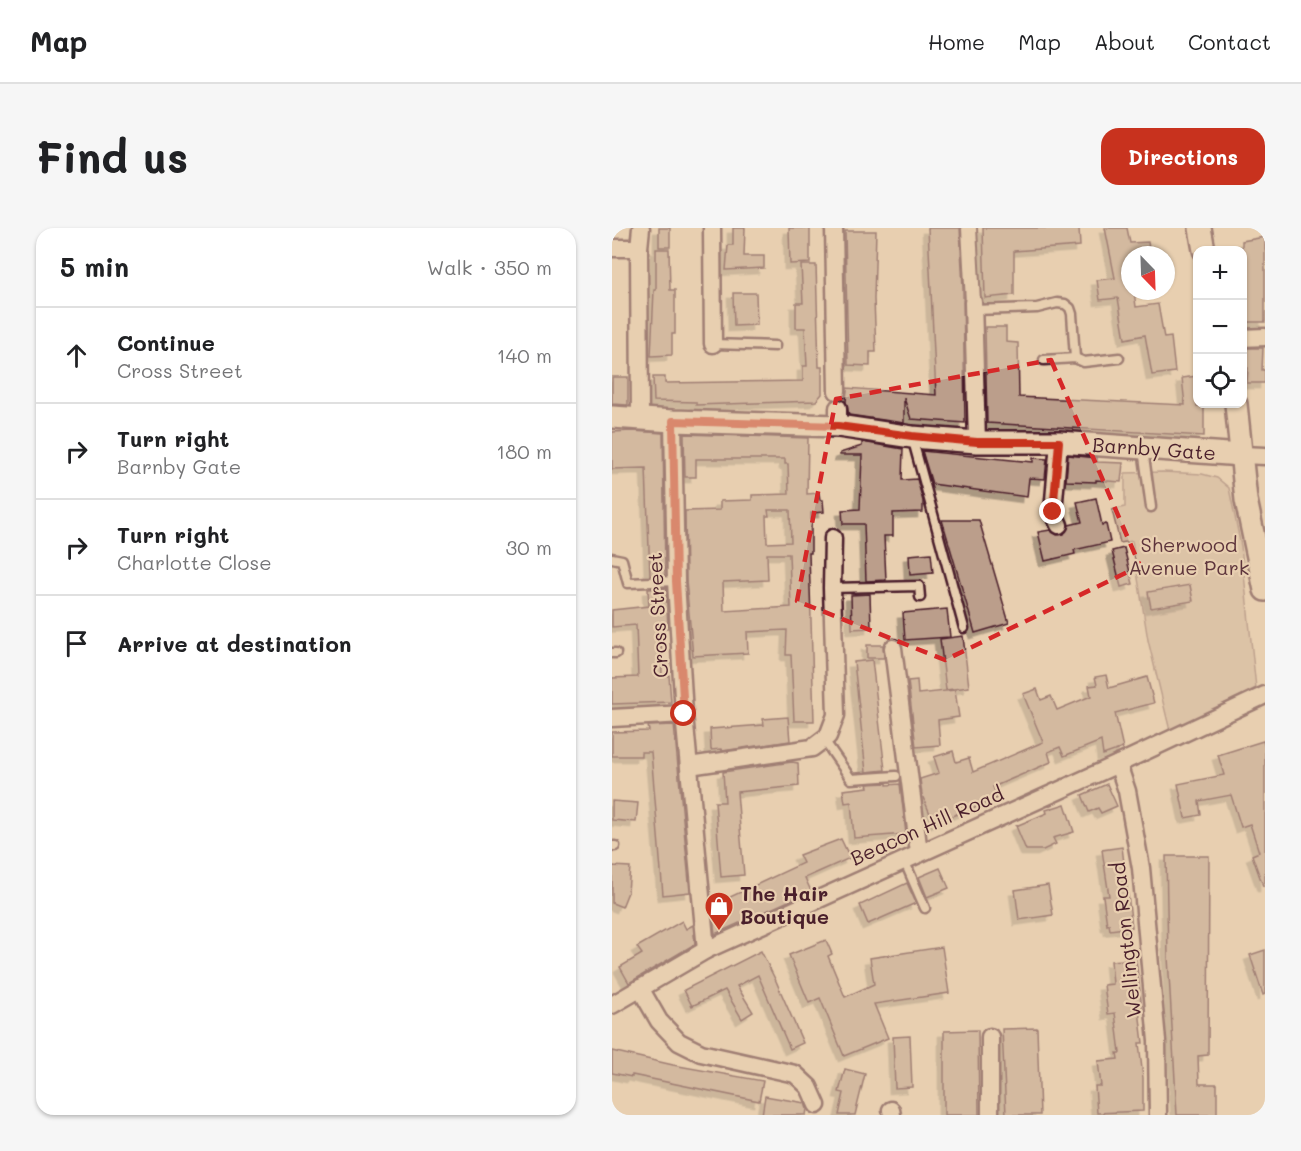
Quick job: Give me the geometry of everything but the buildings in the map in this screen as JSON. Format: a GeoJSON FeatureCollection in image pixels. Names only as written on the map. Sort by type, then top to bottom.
{"type":"FeatureCollection","features":[{"type":"Feature","properties":{"kind":"street"},"geometry":{"type":"LineString","coordinates":[[640,228],[640,418]]}},
{"type":"Feature","properties":{"kind":"street"},"geometry":{"type":"LineString","coordinates":[[712,228],[713,344]]}},
{"type":"Feature","properties":{"kind":"street"},"geometry":{"type":"LineString","coordinates":[[834,228],[838,408]]}},
{"type":"Feature","properties":{"kind":"street"},"geometry":{"type":"LineString","coordinates":[[969,228],[977,442]]}},
{"type":"Feature","properties":{"kind":"street"},"geometry":{"type":"LineString","coordinates":[[1200,228],[1203,246]]}},
{"type":"Feature","properties":{"kind":"street"},"geometry":{"type":"LineString","coordinates":[[612,248],[639,248]]}},
{"type":"Feature","properties":{"kind":"street"},"geometry":{"type":"LineString","coordinates":[[1247,338],[1265,337]]}},
{"type":"Feature","properties":{"kind":"street","name":"Barnby Gate"},"geometry":{"type":"LineString","coordinates":[[612,417],[673,421],[838,408],[912,436],[977,442],[1059,442],[1265,456]]}},
{"type":"Feature","properties":{"kind":"street"},"geometry":{"type":"LineString","coordinates":[[1236,408],[1246,500],[1265,590]]}},
{"type":"Feature","properties":{"kind":"street","name":"Cross Street"},"geometry":{"type":"LineString","coordinates":[[673,421],[676,581],[684,714],[706,950]]}},
{"type":"Feature","properties":{"kind":"street"},"geometry":{"type":"LineString","coordinates":[[1050,516],[1059,442]]}},
{"type":"Feature","properties":{"kind":"street"},"geometry":{"type":"LineString","coordinates":[[689,766],[812,748],[828,736],[836,715],[832,588],[834,538]]}},
{"type":"Feature","properties":{"kind":"street"},"geometry":{"type":"LineString","coordinates":[[893,648],[911,856]]}},
{"type":"Feature","properties":{"kind":"street","name":"Beacon Hill Road"},"geometry":{"type":"LineString","coordinates":[[612,1005],[706,950],[1265,695]]}},
{"type":"Feature","properties":{"kind":"street"},"geometry":{"type":"LineString","coordinates":[[612,718],[684,714]]}},
{"type":"Feature","properties":{"kind":"street","name":"Wellington Road"},"geometry":{"type":"LineString","coordinates":[[1118,764],[1127,791],[1141,868],[1157,1041],[1158,1115]]}},
{"type":"Feature","properties":{"kind":"street"},"geometry":{"type":"LineString","coordinates":[[640,988],[659,1021],[679,1042],[701,1053],[795,1074],[809,1087],[817,1105]]}},
{"type":"Feature","properties":{"kind":"street"},"geometry":{"type":"LineString","coordinates":[[990,1037],[990,1115]]}},
{"type":"Feature","properties":{"kind":"lane"},"geometry":{"type":"LineString","coordinates":[[973,306],[1037,308],[1057,303],[1065,304],[1070,308],[1072,314],[1075,358]]}},
{"type":"Feature","properties":{"kind":"lane"},"geometry":{"type":"LineString","coordinates":[[713,344],[775,346]]}},
{"type":"Feature","properties":{"kind":"lane"},"geometry":{"type":"LineString","coordinates":[[1044,360],[1075,358],[1084,362],[1119,358]]}},
{"type":"Feature","properties":{"kind":"lane"},"geometry":{"type":"LineString","coordinates":[[912,436],[964,628]]}},
{"type":"Feature","properties":{"kind":"lane"},"geometry":{"type":"LineString","coordinates":[[1143,448],[1151,507]]}},
{"type":"Feature","properties":{"kind":"lane"},"geometry":{"type":"LineString","coordinates":[[612,558],[622,560],[628,583],[676,581]]}},
{"type":"Feature","properties":{"kind":"lane"},"geometry":{"type":"LineString","coordinates":[[832,588],[919,586],[920,597]]}},
{"type":"Feature","properties":{"kind":"lane"},"geometry":{"type":"LineString","coordinates":[[824,740],[851,779],[896,776]]}},
{"type":"Feature","properties":{"kind":"lane"},"geometry":{"type":"LineString","coordinates":[[911,856],[925,908]]}},
{"type":"Feature","properties":{"kind":"highlighted area"},"geometry":{"type":"Polygon","coordinates":[[[1051,360],[1140,566],[945,660],[797,601],[836,399],[1051,360]]]}},
{"type":"Feature","properties":{"kind":"green space","name":"Sherwood Avenue Park"},"geometry":{"type":"Polygon","coordinates":[[[1125,473],[1202,474],[1217,478],[1229,488],[1241,546],[1256,688],[1170,731],[1148,640],[1132,541],[1120,543],[1112,510],[1125,507],[1125,473]]]}},
{"type":"Feature","properties":{"kind":"place","name":"The Hair Boutique"},"geometry":{"type":"Point","coordinates":[719,932]}},
{"type":"Feature","properties":{"kind":"route"},"geometry":{"type":"LineString","coordinates":[[684,714],[676,581],[673,421],[838,426],[977,442],[1059,442],[1053,512]]}}]}
